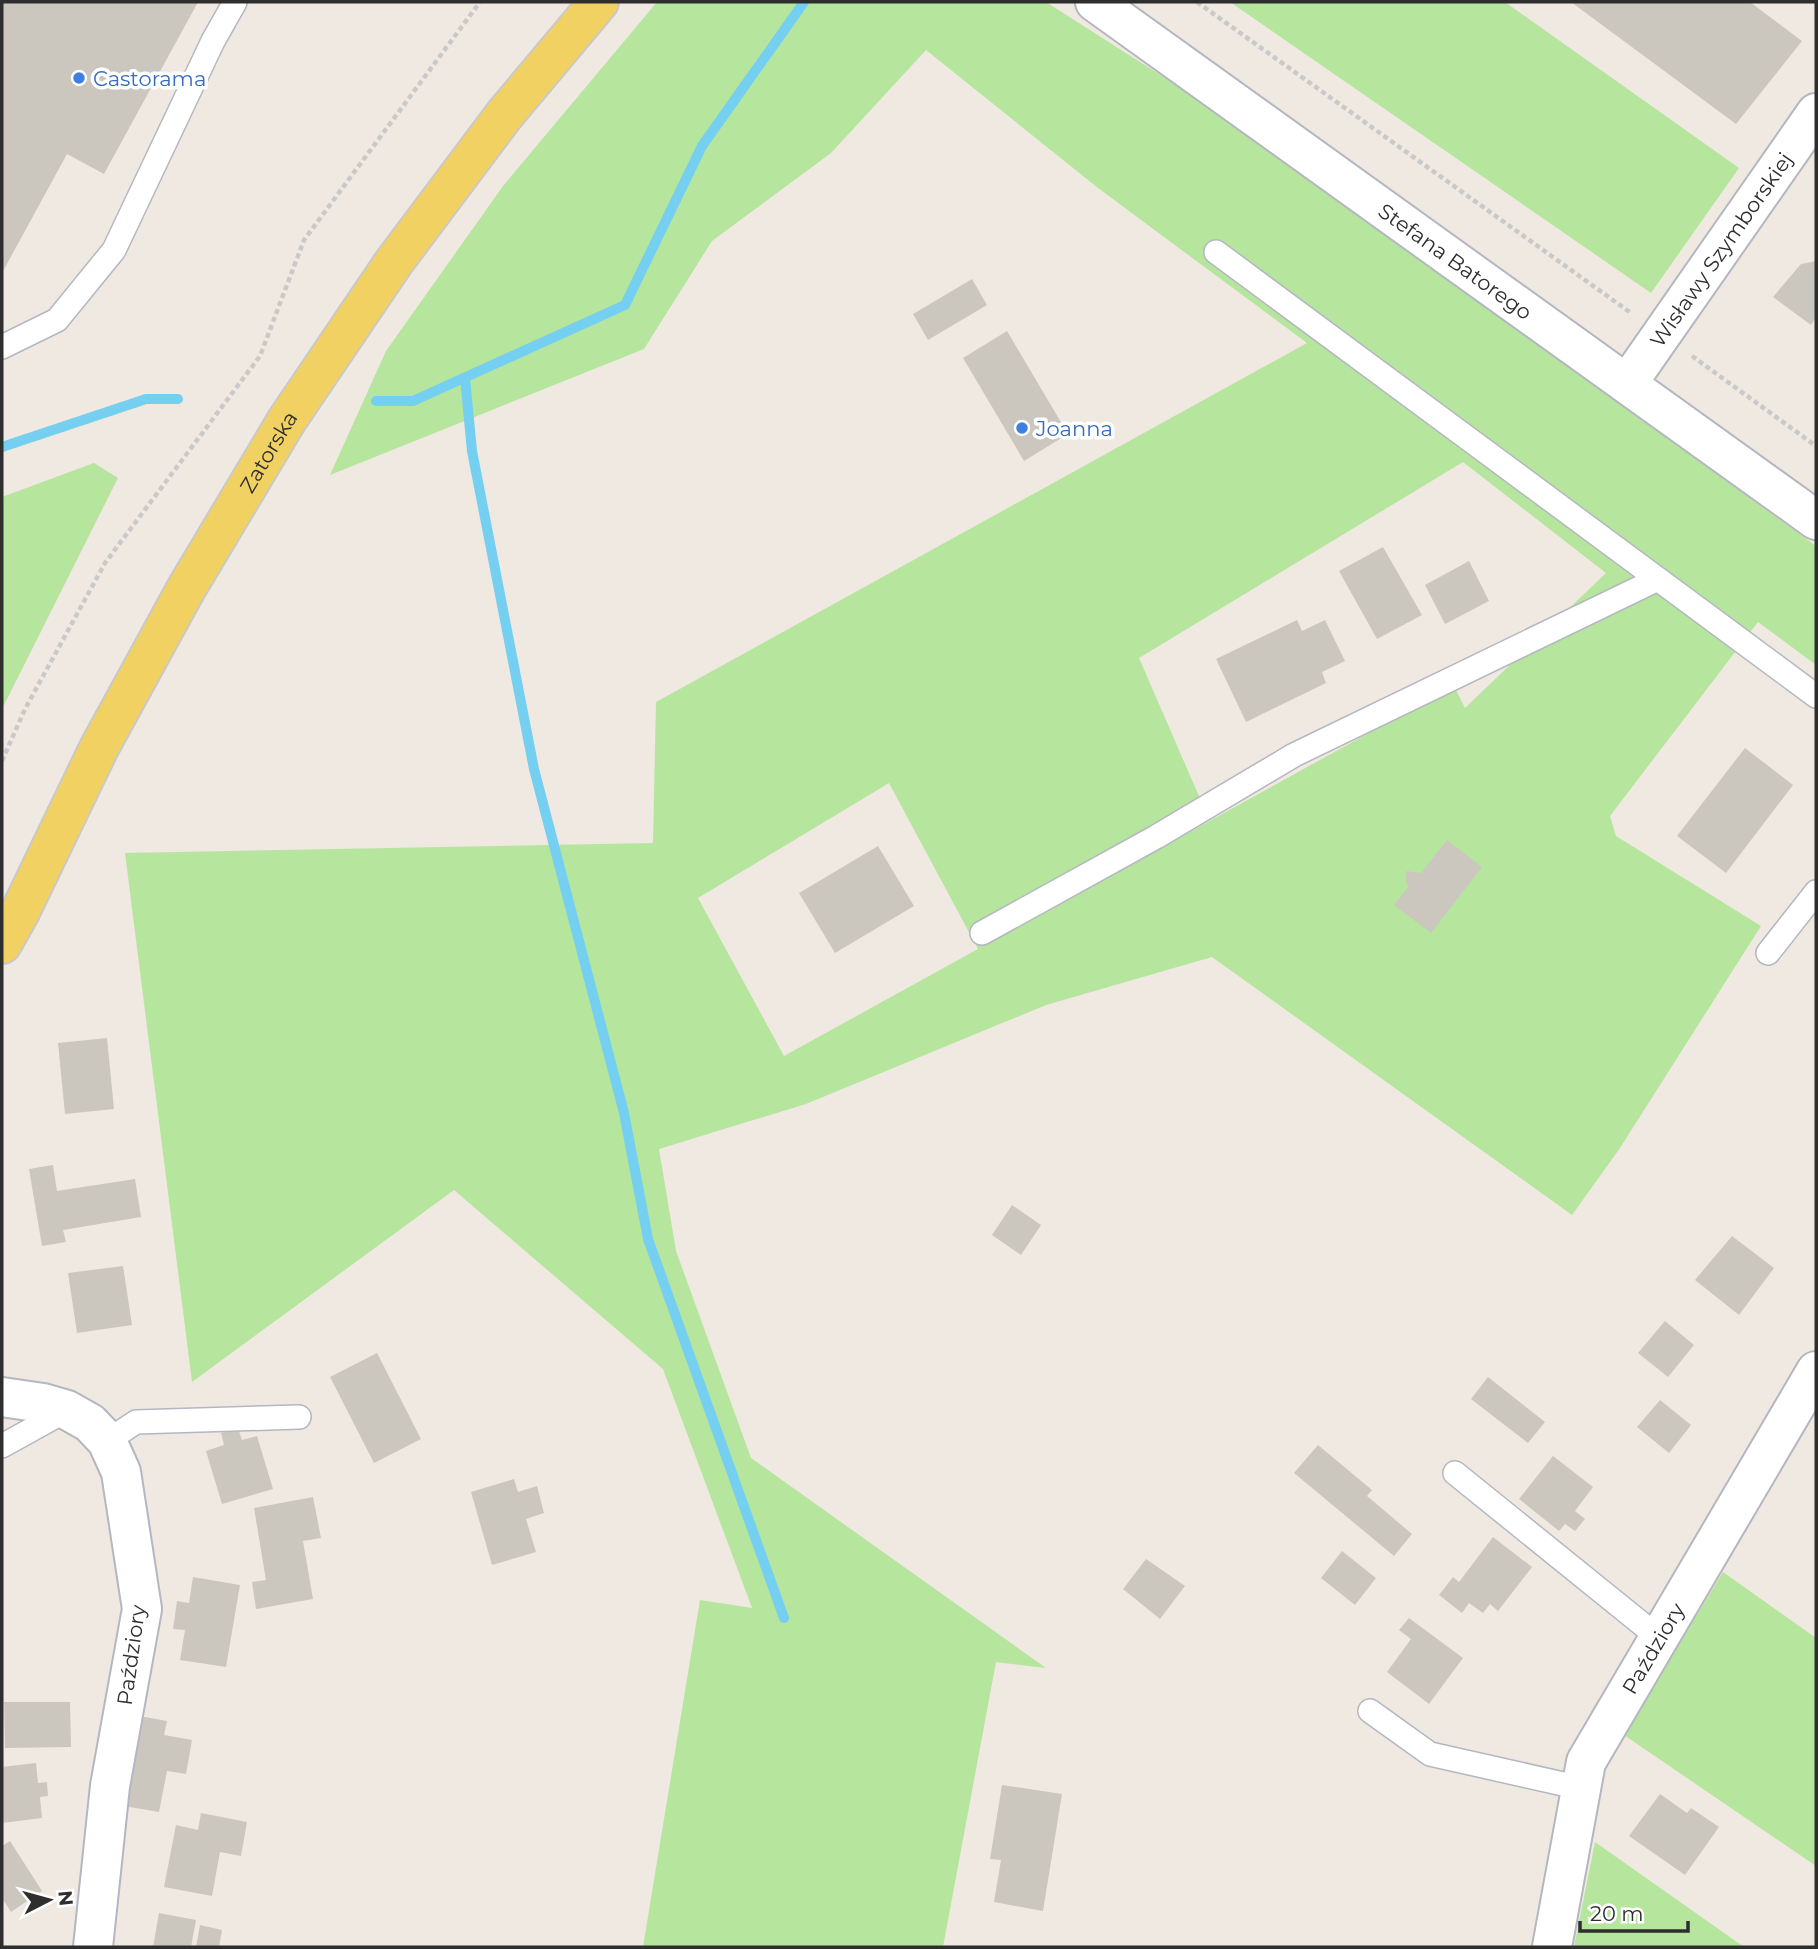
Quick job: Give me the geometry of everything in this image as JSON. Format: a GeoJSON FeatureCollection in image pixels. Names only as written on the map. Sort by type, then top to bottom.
{"type":"FeatureCollection","features":[{"type":"Feature","properties":{"kind":"main road","name":"Zatorska"},"geometry":{"type":"LineString","coordinates":[[2,944],[113,724],[186,589],[287,420],[394,262],[473,156],[599,2]]}},
{"type":"Feature","properties":{"kind":"street","name":"Stefana Batorego"},"geometry":{"type":"LineString","coordinates":[[1095,2],[1816,520]]}},
{"type":"Feature","properties":{"kind":"street","name":"Wisławy Szymborskiej"},"geometry":{"type":"LineString","coordinates":[[1627,384],[1816,113]]}},
{"type":"Feature","properties":{"kind":"street","name":"Paździory"},"geometry":{"type":"LineString","coordinates":[[1552,1947],[1586,1762],[1816,1371]]}},
{"type":"Feature","properties":{"kind":"street","name":"Paździory"},"geometry":{"type":"LineString","coordinates":[[2,1397],[43,1403],[67,1410],[90,1423],[107,1441],[121,1472],[142,1609],[110,1786],[93,1947]]}},
{"type":"Feature","properties":{"kind":"lane"},"geometry":{"type":"LineString","coordinates":[[2,348],[57,320],[114,250],[213,41],[235,2]]}},
{"type":"Feature","properties":{"kind":"lane"},"geometry":{"type":"LineString","coordinates":[[1216,252],[1816,696]]}},
{"type":"Feature","properties":{"kind":"lane"},"geometry":{"type":"LineString","coordinates":[[982,933],[1156,837],[1294,755],[1658,579]]}},
{"type":"Feature","properties":{"kind":"lane"},"geometry":{"type":"LineString","coordinates":[[1768,953],[1816,892]]}},
{"type":"Feature","properties":{"kind":"lane"},"geometry":{"type":"LineString","coordinates":[[2,1446],[67,1410]]}},
{"type":"Feature","properties":{"kind":"lane"},"geometry":{"type":"LineString","coordinates":[[107,1441],[136,1422],[299,1417]]}},
{"type":"Feature","properties":{"kind":"lane"},"geometry":{"type":"LineString","coordinates":[[1455,1473],[1658,1637]]}},
{"type":"Feature","properties":{"kind":"lane"},"geometry":{"type":"LineString","coordinates":[[1370,1711],[1430,1754],[1581,1788]]}},
{"type":"Feature","properties":{"kind":"path"},"geometry":{"type":"LineString","coordinates":[[2,761],[25,709],[105,563],[260,356],[304,240],[480,2]]}},
{"type":"Feature","properties":{"kind":"path"},"geometry":{"type":"LineString","coordinates":[[1197,2],[1816,446]]}},
{"type":"Feature","properties":{"kind":"green space"},"geometry":{"type":"Polygon","coordinates":[[[657,2],[1046,2],[1198,99],[1816,546],[1816,665],[1758,622],[1610,816],[1616,836],[1761,926],[1620,1148],[1572,1215],[1212,957],[1046,1005],[806,1104],[659,1149],[676,1251],[751,1458],[1046,1668],[996,1662],[943,1947],[643,1947],[700,1600],[752,1608],[663,1369],[454,1190],[192,1382],[125,853],[653,843],[656,702],[1307,343],[1098,188],[926,50],[831,153],[712,241],[644,349],[330,475],[386,351],[503,186],[657,2]],[[1463,462],[1139,658],[1202,803],[990,942],[1454,686],[1465,708],[1606,573],[1463,462]],[[889,783],[698,898],[784,1056],[978,949],[889,783]]]}},
{"type":"Feature","properties":{"kind":"green space"},"geometry":{"type":"Polygon","coordinates":[[[1230,2],[1505,2],[1739,168],[1651,293],[1230,2]]]}},
{"type":"Feature","properties":{"kind":"green space"},"geometry":{"type":"Polygon","coordinates":[[[94,463],[118,478],[2,709],[2,497],[94,463]]]}},
{"type":"Feature","properties":{"kind":"green space"},"geometry":{"type":"Polygon","coordinates":[[[1723,1572],[1816,1638],[1816,1866],[1624,1735],[1723,1572]]]}},
{"type":"Feature","properties":{"kind":"green space"},"geometry":{"type":"Polygon","coordinates":[[[1595,1842],[1744,1947],[1574,1947],[1595,1842]]]}},
{"type":"Feature","properties":{"kind":"building","name":"Castorama"},"geometry":{"type":"Polygon","coordinates":[[[2,2],[198,2],[104,174],[67,154],[2,273],[2,2]]]}},
{"type":"Feature","properties":{"kind":"building"},"geometry":{"type":"Polygon","coordinates":[[[1571,2],[1750,2],[1802,41],[1736,124],[1571,2]]]}},
{"type":"Feature","properties":{"kind":"building"},"geometry":{"type":"Polygon","coordinates":[[[1816,261],[1816,317],[1811,325],[1773,297],[1801,264],[1816,261]]]}},
{"type":"Feature","properties":{"kind":"building"},"geometry":{"type":"Polygon","coordinates":[[[972,279],[987,305],[928,340],[913,314],[972,279]]]}},
{"type":"Feature","properties":{"kind":"building"},"geometry":{"type":"Polygon","coordinates":[[[1007,331],[1068,434],[1024,461],[963,358],[1007,331]]]}},
{"type":"Feature","properties":{"kind":"building"},"geometry":{"type":"Polygon","coordinates":[[[1383,547],[1422,615],[1377,639],[1339,571],[1383,547]]]}},
{"type":"Feature","properties":{"kind":"building"},"geometry":{"type":"Polygon","coordinates":[[[1469,561],[1489,601],[1445,624],[1425,585],[1469,561]]]}},
{"type":"Feature","properties":{"kind":"building"},"geometry":{"type":"Polygon","coordinates":[[[1297,620],[1302,631],[1325,620],[1345,661],[1322,672],[1326,683],[1246,722],[1216,659],[1297,620]]]}},
{"type":"Feature","properties":{"kind":"building"},"geometry":{"type":"Polygon","coordinates":[[[1745,748],[1793,785],[1726,873],[1677,836],[1745,748]]]}},
{"type":"Feature","properties":{"kind":"building"},"geometry":{"type":"Polygon","coordinates":[[[1447,840],[1482,867],[1431,933],[1394,905],[1409,886],[1406,882],[1406,871],[1421,873],[1447,840]]]}},
{"type":"Feature","properties":{"kind":"building"},"geometry":{"type":"Polygon","coordinates":[[[878,846],[914,906],[835,953],[799,893],[878,846]]]}},
{"type":"Feature","properties":{"kind":"building"},"geometry":{"type":"Polygon","coordinates":[[[107,1038],[114,1109],[65,1114],[58,1043],[107,1038]]]}},
{"type":"Feature","properties":{"kind":"building"},"geometry":{"type":"Polygon","coordinates":[[[53,1165],[57,1191],[135,1179],[141,1217],[63,1230],[66,1242],[42,1246],[29,1169],[53,1165]]]}},
{"type":"Feature","properties":{"kind":"building"},"geometry":{"type":"Polygon","coordinates":[[[1012,1205],[1041,1225],[1021,1255],[992,1235],[1012,1205]]]}},
{"type":"Feature","properties":{"kind":"building"},"geometry":{"type":"Polygon","coordinates":[[[1732,1236],[1774,1268],[1739,1315],[1695,1280],[1732,1236]]]}},
{"type":"Feature","properties":{"kind":"building"},"geometry":{"type":"Polygon","coordinates":[[[123,1266],[132,1325],[77,1333],[68,1273],[123,1266]]]}},
{"type":"Feature","properties":{"kind":"building"},"geometry":{"type":"Polygon","coordinates":[[[1665,1321],[1694,1345],[1668,1377],[1638,1353],[1665,1321]]]}},
{"type":"Feature","properties":{"kind":"building"},"geometry":{"type":"Polygon","coordinates":[[[377,1353],[421,1439],[374,1463],[330,1377],[377,1353]]]}},
{"type":"Feature","properties":{"kind":"building"},"geometry":{"type":"Polygon","coordinates":[[[1488,1377],[1545,1422],[1528,1443],[1471,1399],[1488,1377]]]}},
{"type":"Feature","properties":{"kind":"building"},"geometry":{"type":"Polygon","coordinates":[[[1660,1400],[1691,1425],[1669,1453],[1637,1427],[1660,1400]]]}},
{"type":"Feature","properties":{"kind":"building"},"geometry":{"type":"Polygon","coordinates":[[[238,1428],[242,1440],[257,1436],[273,1489],[222,1504],[206,1451],[224,1445],[221,1433],[238,1428]]]}},
{"type":"Feature","properties":{"kind":"building"},"geometry":{"type":"Polygon","coordinates":[[[1318,1445],[1372,1490],[1367,1496],[1412,1534],[1394,1556],[1294,1473],[1318,1445]]]}},
{"type":"Feature","properties":{"kind":"building"},"geometry":{"type":"Polygon","coordinates":[[[1553,1456],[1593,1487],[1575,1511],[1585,1519],[1575,1531],[1565,1524],[1559,1531],[1519,1499],[1553,1456]]]}},
{"type":"Feature","properties":{"kind":"building"},"geometry":{"type":"Polygon","coordinates":[[[514,1479],[518,1492],[537,1486],[544,1513],[526,1519],[536,1552],[492,1565],[471,1492],[514,1479]]]}},
{"type":"Feature","properties":{"kind":"building"},"geometry":{"type":"Polygon","coordinates":[[[313,1497],[321,1538],[303,1541],[313,1599],[256,1609],[252,1582],[266,1580],[254,1508],[313,1497]]]}},
{"type":"Feature","properties":{"kind":"building"},"geometry":{"type":"Polygon","coordinates":[[[1493,1537],[1532,1567],[1498,1611],[1490,1604],[1483,1613],[1469,1603],[1462,1613],[1439,1595],[1453,1577],[1459,1582],[1493,1537]]]}},
{"type":"Feature","properties":{"kind":"building"},"geometry":{"type":"Polygon","coordinates":[[[1342,1551],[1376,1578],[1355,1605],[1321,1578],[1342,1551]]]}},
{"type":"Feature","properties":{"kind":"building"},"geometry":{"type":"Polygon","coordinates":[[[1146,1559],[1185,1586],[1160,1619],[1123,1589],[1146,1559]]]}},
{"type":"Feature","properties":{"kind":"building"},"geometry":{"type":"Polygon","coordinates":[[[193,1577],[240,1585],[226,1667],[180,1660],[185,1630],[173,1629],[177,1601],[189,1603],[193,1577]]]}},
{"type":"Feature","properties":{"kind":"building"},"geometry":{"type":"Polygon","coordinates":[[[1409,1618],[1463,1658],[1429,1704],[1387,1672],[1411,1639],[1399,1630],[1409,1618]]]}},
{"type":"Feature","properties":{"kind":"building"},"geometry":{"type":"Polygon","coordinates":[[[4,1702],[70,1702],[71,1747],[5,1748],[4,1702]]]}},
{"type":"Feature","properties":{"kind":"building"},"geometry":{"type":"Polygon","coordinates":[[[134,1715],[167,1721],[164,1735],[192,1740],[186,1774],[167,1771],[159,1812],[118,1805],[134,1715]]]}},
{"type":"Feature","properties":{"kind":"building"},"geometry":{"type":"Polygon","coordinates":[[[36,1763],[38,1783],[47,1782],[48,1796],[40,1797],[42,1818],[2,1823],[2,1767],[36,1763]]]}},
{"type":"Feature","properties":{"kind":"building"},"geometry":{"type":"Polygon","coordinates":[[[1002,1785],[1062,1794],[1043,1911],[994,1902],[1001,1860],[990,1859],[1002,1785]]]}},
{"type":"Feature","properties":{"kind":"building"},"geometry":{"type":"Polygon","coordinates":[[[1660,1794],[1687,1813],[1691,1808],[1719,1827],[1685,1875],[1629,1836],[1660,1794]]]}},
{"type":"Feature","properties":{"kind":"building"},"geometry":{"type":"Polygon","coordinates":[[[201,1813],[247,1822],[241,1856],[220,1852],[212,1896],[164,1887],[176,1825],[198,1830],[201,1813]]]}},
{"type":"Feature","properties":{"kind":"building"},"geometry":{"type":"Polygon","coordinates":[[[10,1841],[42,1891],[11,1912],[2,1898],[2,1846],[10,1841]]]}},
{"type":"Feature","properties":{"kind":"building"},"geometry":{"type":"Polygon","coordinates":[[[159,1913],[196,1920],[191,1947],[153,1947],[159,1913]]]}},
{"type":"Feature","properties":{"kind":"building"},"geometry":{"type":"Polygon","coordinates":[[[200,1925],[222,1930],[219,1947],[196,1947],[200,1925]]]}},
{"type":"Feature","properties":{"kind":"waterway"},"geometry":{"type":"LineString","coordinates":[[376,401],[413,401],[625,305],[702,146],[804,2]]}},
{"type":"Feature","properties":{"kind":"waterway"},"geometry":{"type":"LineString","coordinates":[[465,378],[472,451],[534,769],[624,1113],[648,1239],[784,1618]]}},
{"type":"Feature","properties":{"kind":"waterway"},"geometry":{"type":"LineString","coordinates":[[2,447],[146,399],[178,399]]}},
{"type":"Feature","properties":{"kind":"place","name":"Castorama"},"geometry":{"type":"Point","coordinates":[79,78]}},
{"type":"Feature","properties":{"kind":"place","name":"Joanna"},"geometry":{"type":"Point","coordinates":[1022,428]}}]}
